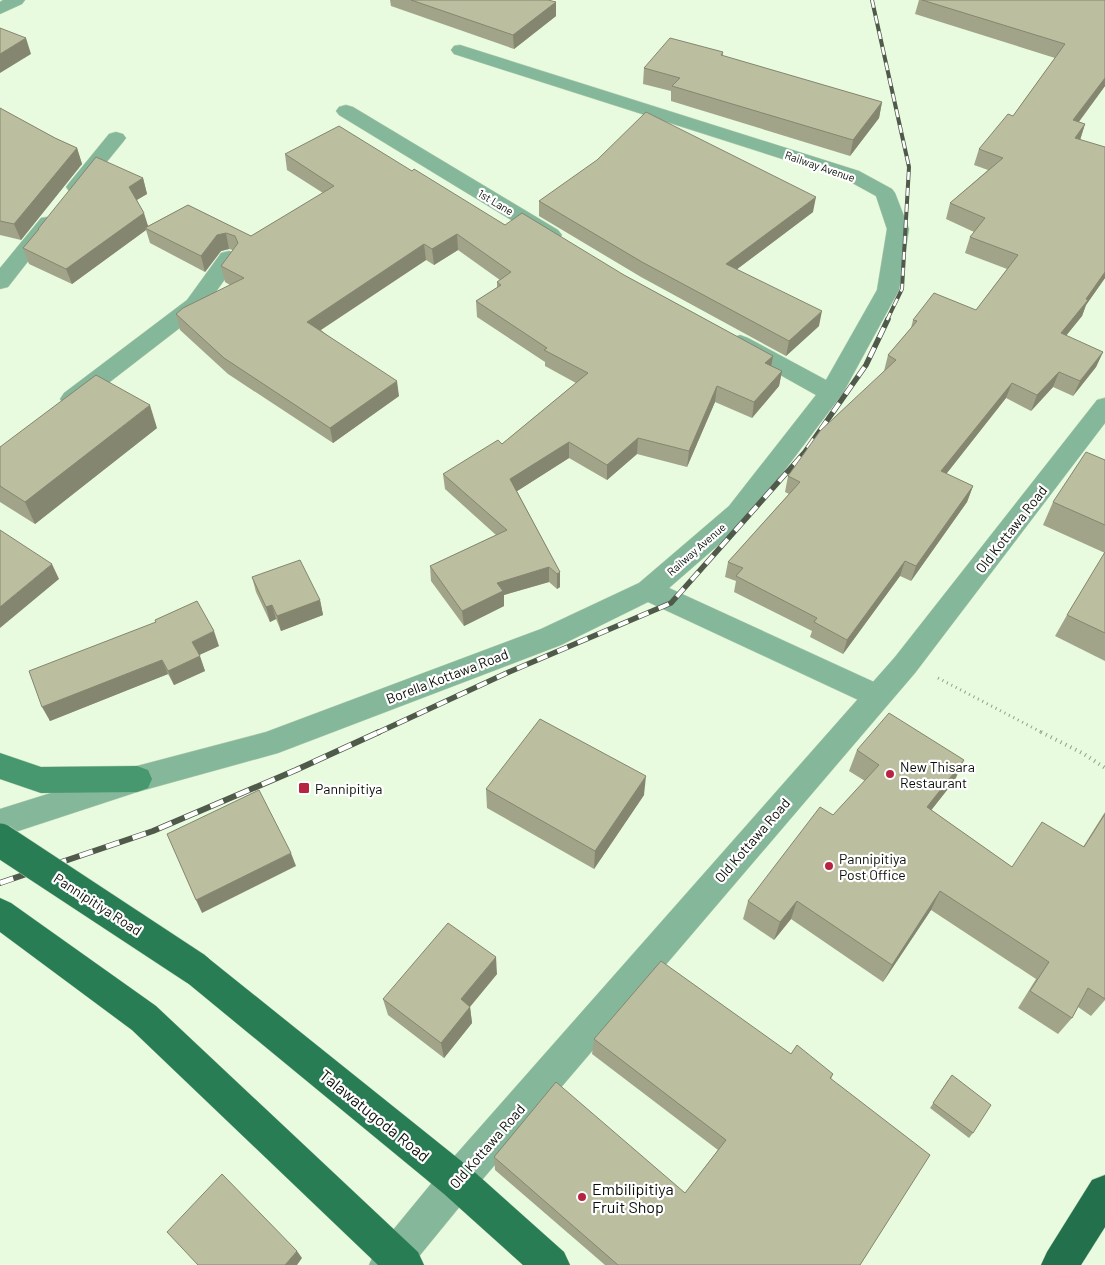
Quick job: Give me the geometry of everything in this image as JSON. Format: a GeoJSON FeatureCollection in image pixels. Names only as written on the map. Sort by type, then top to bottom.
{"type":"FeatureCollection","features":[{"type":"Feature","properties":{"kind":"highway"},"geometry":{"type":"LineString","coordinates":[[1060,1265],[1105,1193]]}},
{"type":"Feature","properties":{"kind":"main road"},"geometry":{"type":"LineString","coordinates":[[0,766],[41,780],[136,779]]}},
{"type":"Feature","properties":{"kind":"main road","name":"Pannipitiya Road"},"geometry":{"type":"LineString","coordinates":[[0,840],[196,969]]}},
{"type":"Feature","properties":{"kind":"main road"},"geometry":{"type":"LineString","coordinates":[[0,913],[144,1018],[396,1262]]}},
{"type":"Feature","properties":{"kind":"main road","name":"Talawatugoda Road"},"geometry":{"type":"LineString","coordinates":[[196,969],[457,1181],[551,1265]]}},
{"type":"Feature","properties":{"kind":"street"},"geometry":{"type":"LineString","coordinates":[[0,9],[16,0]]}},
{"type":"Feature","properties":{"kind":"street","name":"Railway Avenue"},"geometry":{"type":"LineString","coordinates":[[460,50],[852,175],[885,192],[898,229],[888,290],[831,393],[738,513],[648,590]]}},
{"type":"Feature","properties":{"kind":"street","name":"1st Lane"},"geometry":{"type":"LineString","coordinates":[[346,111],[564,243]]}},
{"type":"Feature","properties":{"kind":"street"},"geometry":{"type":"LineString","coordinates":[[0,282],[116,138]]}},
{"type":"Feature","properties":{"kind":"street"},"geometry":{"type":"LineString","coordinates":[[55,412],[195,305],[229,258]]}},
{"type":"Feature","properties":{"kind":"street"},"geometry":{"type":"LineString","coordinates":[[718,331],[831,393]]}},
{"type":"Feature","properties":{"kind":"street","name":"Old Kottawa Road"},"geometry":{"type":"LineString","coordinates":[[396,1262],[457,1181],[905,665],[1105,406]]}},
{"type":"Feature","properties":{"kind":"street"},"geometry":{"type":"LineString","coordinates":[[648,590],[877,696]]}},
{"type":"Feature","properties":{"kind":"street","name":"Borella Kottawa Road"},"geometry":{"type":"LineString","coordinates":[[0,823],[136,779],[268,744],[551,637],[648,590]]}},
{"type":"Feature","properties":{"kind":"path"},"geometry":{"type":"LineString","coordinates":[[905,665],[940,678],[1084,754],[1105,768]]}},
{"type":"Feature","properties":{"kind":"building"},"geometry":{"type":"Polygon","coordinates":[[[411,0],[548,0],[556,2],[513,35],[411,0]]]}},
{"type":"Feature","properties":{"kind":"building"},"geometry":{"type":"Polygon","coordinates":[[[922,0],[1105,0],[1105,78],[1073,120],[1085,124],[1075,138],[1105,147],[1105,272],[1086,299],[1088,300],[1061,333],[1103,352],[1080,381],[1059,372],[1037,395],[1012,383],[941,471],[973,486],[916,566],[905,561],[847,640],[814,622],[817,618],[736,576],[743,568],[728,562],[800,482],[788,476],[820,431],[896,360],[888,355],[917,321],[913,320],[934,293],[976,310],[1018,255],[970,237],[985,218],[950,203],[1003,158],[979,149],[1008,114],[1013,116],[1065,44],[922,0]]]}},
{"type":"Feature","properties":{"kind":"building"},"geometry":{"type":"Polygon","coordinates":[[[0,28],[26,38],[0,54],[0,28]]]}},
{"type":"Feature","properties":{"kind":"building"},"geometry":{"type":"Polygon","coordinates":[[[670,38],[723,52],[721,55],[882,102],[853,140],[672,86],[680,78],[644,68],[670,38]]]}},
{"type":"Feature","properties":{"kind":"building"},"geometry":{"type":"Polygon","coordinates":[[[0,108],[77,148],[14,224],[0,221],[0,108]]]}},
{"type":"Feature","properties":{"kind":"building"},"geometry":{"type":"Polygon","coordinates":[[[646,112],[816,197],[726,264],[822,311],[789,341],[642,262],[539,201],[597,160],[646,112]]]}},
{"type":"Feature","properties":{"kind":"building"},"geometry":{"type":"Polygon","coordinates":[[[339,126],[505,225],[522,213],[624,275],[773,356],[765,363],[782,371],[754,402],[717,386],[689,451],[638,438],[607,465],[569,442],[510,479],[560,572],[557,574],[549,567],[497,583],[503,591],[462,611],[430,566],[507,530],[443,474],[498,440],[502,444],[588,373],[544,350],[547,348],[476,301],[501,285],[497,282],[511,272],[457,234],[432,249],[424,244],[307,322],[397,381],[330,428],[224,358],[176,314],[183,308],[244,278],[221,266],[238,243],[235,236],[226,233],[217,235],[201,256],[145,228],[188,205],[251,236],[334,186],[285,154],[339,126]]]}},
{"type":"Feature","properties":{"kind":"building"},"geometry":{"type":"Polygon","coordinates":[[[96,157],[143,178],[129,187],[144,213],[66,269],[23,248],[39,229],[96,157]]]}},
{"type":"Feature","properties":{"kind":"building"},"geometry":{"type":"Polygon","coordinates":[[[96,375],[150,405],[25,502],[0,486],[0,447],[96,375]]]}},
{"type":"Feature","properties":{"kind":"building"},"geometry":{"type":"Polygon","coordinates":[[[1086,452],[1105,460],[1105,525],[1053,502],[1086,452]]]}},
{"type":"Feature","properties":{"kind":"building"},"geometry":{"type":"Polygon","coordinates":[[[0,530],[52,564],[0,607],[0,530]]]}},
{"type":"Feature","properties":{"kind":"building"},"geometry":{"type":"Polygon","coordinates":[[[1105,552],[1105,633],[1067,615],[1105,552]]]}},
{"type":"Feature","properties":{"kind":"building"},"geometry":{"type":"Polygon","coordinates":[[[300,560],[320,600],[277,616],[272,605],[266,607],[252,577],[300,560]]]}},
{"type":"Feature","properties":{"kind":"building"},"geometry":{"type":"Polygon","coordinates":[[[197,601],[214,631],[192,642],[200,656],[168,671],[162,660],[42,707],[29,671],[156,622],[155,620],[197,601]]]}},
{"type":"Feature","properties":{"kind":"building"},"geometry":{"type":"Polygon","coordinates":[[[889,713],[964,760],[927,807],[1012,867],[1042,822],[1084,847],[1105,814],[1105,999],[1088,988],[1072,1018],[1030,991],[1049,962],[940,891],[892,965],[797,901],[780,922],[748,901],[820,807],[833,815],[879,765],[857,750],[889,713]]]}},
{"type":"Feature","properties":{"kind":"building"},"geometry":{"type":"Polygon","coordinates":[[[540,719],[646,776],[595,851],[486,789],[540,719]]]}},
{"type":"Feature","properties":{"kind":"building"},"geometry":{"type":"Polygon","coordinates":[[[259,790],[291,853],[196,900],[167,834],[259,790]]]}},
{"type":"Feature","properties":{"kind":"building"},"geometry":{"type":"Polygon","coordinates":[[[448,923],[496,957],[461,999],[470,1007],[441,1043],[383,999],[448,923]]]}},
{"type":"Feature","properties":{"kind":"building"},"geometry":{"type":"Polygon","coordinates":[[[661,961],[791,1054],[797,1045],[833,1074],[830,1078],[930,1155],[860,1265],[618,1265],[494,1157],[556,1082],[685,1193],[726,1140],[594,1039],[661,961]]]}},
{"type":"Feature","properties":{"kind":"building"},"geometry":{"type":"Polygon","coordinates":[[[952,1075],[991,1105],[973,1133],[933,1103],[952,1075]]]}},
{"type":"Feature","properties":{"kind":"building"},"geometry":{"type":"Polygon","coordinates":[[[222,1174],[297,1251],[285,1265],[198,1265],[167,1232],[222,1174]]]}},
{"type":"Feature","properties":{"kind":"railway"},"geometry":{"type":"LineString","coordinates":[[872,0],[909,167],[902,289],[887,320]]}},
{"type":"Feature","properties":{"kind":"railway"},"geometry":{"type":"LineString","coordinates":[[377,733],[509,672],[671,603],[805,452],[866,365],[888,319]]}},
{"type":"Feature","properties":{"kind":"railway"},"geometry":{"type":"LineString","coordinates":[[0,883],[153,831],[296,770],[379,732]]}},
{"type":"Feature","properties":{"kind":"place","name":"New Thisara Restaurant"},"geometry":{"type":"Point","coordinates":[890,774]}},
{"type":"Feature","properties":{"kind":"place","name":"Pannipitiya"},"geometry":{"type":"Point","coordinates":[304,788]}},
{"type":"Feature","properties":{"kind":"place","name":"Pannipitiya Post Office"},"geometry":{"type":"Point","coordinates":[829,866]}},
{"type":"Feature","properties":{"kind":"place","name":"Embilipitiya Fruit Shop"},"geometry":{"type":"Point","coordinates":[582,1197]}}]}
